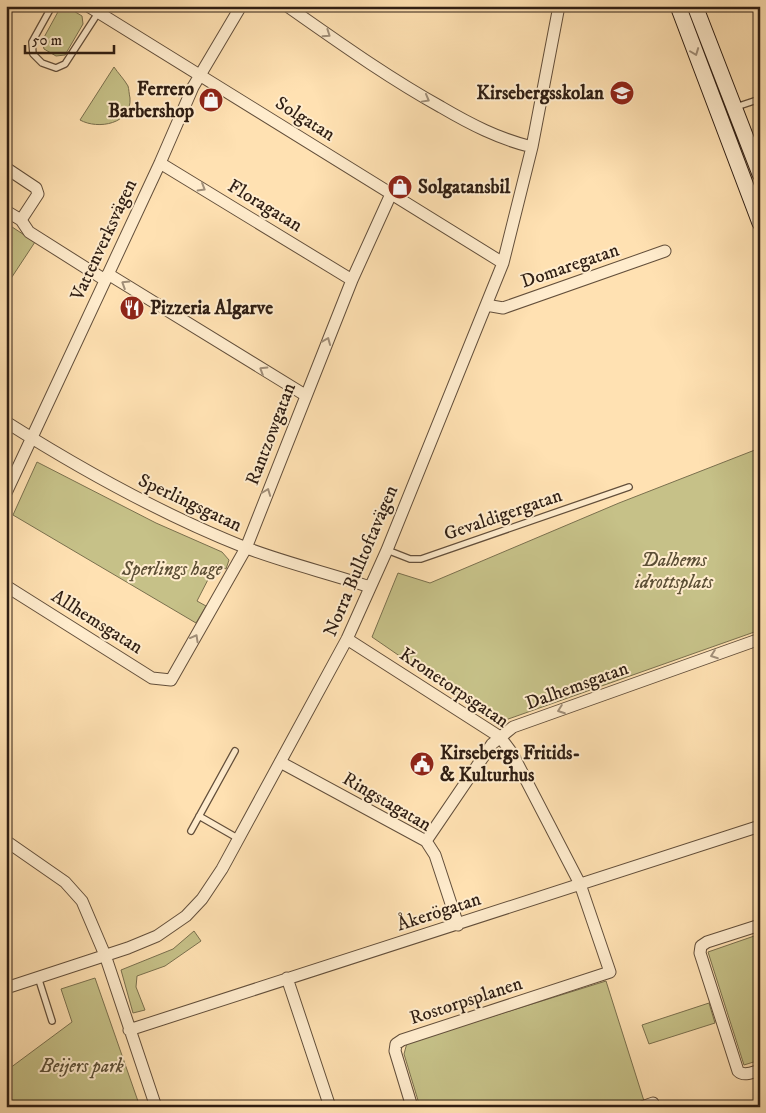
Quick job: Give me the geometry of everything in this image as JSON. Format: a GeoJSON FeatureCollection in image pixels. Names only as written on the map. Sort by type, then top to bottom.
{"type":"FeatureCollection","features":[{"type":"Feature","properties":{"kind":"main road"},"geometry":{"type":"LineString","coordinates":[[678,6],[760,223]]}},
{"type":"Feature","properties":{"kind":"main road"},"geometry":{"type":"LineString","coordinates":[[695,6],[760,174]]}},
{"type":"Feature","properties":{"kind":"street","name":"Vattenverksvägen"},"geometry":{"type":"LineString","coordinates":[[6,493],[160,163],[193,87],[241,6]]}},
{"type":"Feature","properties":{"kind":"street"},"geometry":{"type":"LineString","coordinates":[[287,6],[410,90],[481,130],[532,147]]}},
{"type":"Feature","properties":{"kind":"street","name":"Norra Bulltoftavägen"},"geometry":{"type":"LineString","coordinates":[[6,988],[128,948],[156,936],[186,916],[202,899],[222,869],[276,766],[347,639],[387,550],[503,263],[532,147],[559,6]]}},
{"type":"Feature","properties":{"kind":"street","name":"Solgatan"},"geometry":{"type":"LineString","coordinates":[[93,9],[503,263]]}},
{"type":"Feature","properties":{"kind":"street","name":"Floragatan"},"geometry":{"type":"LineString","coordinates":[[160,163],[352,280]]}},
{"type":"Feature","properties":{"kind":"street"},"geometry":{"type":"LineString","coordinates":[[6,168],[36,188],[38,194],[21,220]]}},
{"type":"Feature","properties":{"kind":"street","name":"Rantzowgatan"},"geometry":{"type":"LineString","coordinates":[[171,680],[246,548],[352,280],[391,194]]}},
{"type":"Feature","properties":{"kind":"street"},"geometry":{"type":"LineString","coordinates":[[6,211],[21,220],[29,232],[107,276],[305,396]]}},
{"type":"Feature","properties":{"kind":"street","name":"Domaregatan"},"geometry":{"type":"LineString","coordinates":[[486,305],[503,308],[665,251]]}},
{"type":"Feature","properties":{"kind":"street","name":"Sperlingsgatan"},"geometry":{"type":"LineString","coordinates":[[6,422],[132,496],[185,522],[246,548],[370,587]]}},
{"type":"Feature","properties":{"kind":"street","name":"Allhemsgatan"},"geometry":{"type":"LineString","coordinates":[[6,586],[152,678],[171,680]]}},
{"type":"Feature","properties":{"kind":"street","name":"Kronetorpsgatan"},"geometry":{"type":"LineString","coordinates":[[347,639],[500,737],[512,753],[580,884],[610,972]]}},
{"type":"Feature","properties":{"kind":"street","name":"Dalhemsgatan"},"geometry":{"type":"LineString","coordinates":[[426,841],[492,744],[513,727],[760,639]]}},
{"type":"Feature","properties":{"kind":"street","name":"Ringstagatan"},"geometry":{"type":"LineString","coordinates":[[276,766],[426,841],[435,856],[458,925]]}},
{"type":"Feature","properties":{"kind":"street","name":"Åkerögatan"},"geometry":{"type":"LineString","coordinates":[[129,1030],[760,826]]}},
{"type":"Feature","properties":{"kind":"street"},"geometry":{"type":"LineString","coordinates":[[6,841],[65,882],[76,893],[90,915],[156,1107]]}},
{"type":"Feature","properties":{"kind":"street"},"geometry":{"type":"LineString","coordinates":[[760,925],[707,942],[701,946],[700,952],[738,1071],[741,1074],[746,1074],[760,1070]]}},
{"type":"Feature","properties":{"kind":"street","name":"Rostorpsplanen"},"geometry":{"type":"LineString","coordinates":[[412,1107],[394,1051],[396,1044],[402,1040],[610,972]]}},
{"type":"Feature","properties":{"kind":"street"},"geometry":{"type":"LineString","coordinates":[[287,978],[330,1107]]}},
{"type":"Feature","properties":{"kind":"street"},"geometry":{"type":"LineString","coordinates":[[642,1107],[654,1105]]}},
{"type":"Feature","properties":{"kind":"lane"},"geometry":{"type":"LineString","coordinates":[[52,6],[32,42],[33,54],[42,63],[56,68],[65,64],[93,9]]}},
{"type":"Feature","properties":{"kind":"lane"},"geometry":{"type":"LineString","coordinates":[[734,108],[760,99]]}},
{"type":"Feature","properties":{"kind":"lane","name":"Gevaldigergatan"},"geometry":{"type":"LineString","coordinates":[[387,550],[410,559],[421,559],[629,487]]}},
{"type":"Feature","properties":{"kind":"lane"},"geometry":{"type":"LineString","coordinates":[[190,831],[235,751]]}},
{"type":"Feature","properties":{"kind":"lane"},"geometry":{"type":"LineString","coordinates":[[199,816],[238,839]]}},
{"type":"Feature","properties":{"kind":"lane"},"geometry":{"type":"LineString","coordinates":[[38,977],[52,1020]]}},
{"type":"Feature","properties":{"kind":"green space"},"geometry":{"type":"Polygon","coordinates":[[[67,7],[82,16],[83,24],[65,55],[56,56],[44,49],[42,41],[59,10],[67,7]]]}},
{"type":"Feature","properties":{"kind":"green space"},"geometry":{"type":"Polygon","coordinates":[[[114,67],[128,87],[130,98],[126,114],[120,119],[104,124],[87,123],[80,120],[114,67]]]}},
{"type":"Feature","properties":{"kind":"green space"},"geometry":{"type":"Polygon","coordinates":[[[6,223],[35,242],[6,286],[6,223]]]}},
{"type":"Feature","properties":{"kind":"green space","name":"Dalhems idrottsplats"},"geometry":{"type":"Polygon","coordinates":[[[760,448],[760,630],[497,723],[372,637],[398,573],[430,583],[619,503],[760,448]]]}},
{"type":"Feature","properties":{"kind":"green space","name":"Sperlings hage"},"geometry":{"type":"Polygon","coordinates":[[[37,462],[156,523],[222,552],[229,560],[226,569],[216,564],[197,601],[206,606],[196,623],[13,515],[37,462]]]}},
{"type":"Feature","properties":{"kind":"green space"},"geometry":{"type":"Polygon","coordinates":[[[194,931],[201,941],[165,966],[137,976],[136,987],[145,1010],[133,1013],[121,970],[173,949],[194,931]]]}},
{"type":"Feature","properties":{"kind":"green space"},"geometry":{"type":"Polygon","coordinates":[[[760,934],[760,1060],[744,1065],[708,952],[760,934]]]}},
{"type":"Feature","properties":{"kind":"green space","name":"Beijers park"},"geometry":{"type":"Polygon","coordinates":[[[95,978],[140,1107],[6,1107],[6,1071],[72,1022],[61,989],[95,978]]]}},
{"type":"Feature","properties":{"kind":"green space"},"geometry":{"type":"Polygon","coordinates":[[[606,981],[644,1101],[626,1107],[420,1107],[404,1054],[407,1043],[606,981]]]}},
{"type":"Feature","properties":{"kind":"green space"},"geometry":{"type":"Polygon","coordinates":[[[709,1003],[715,1023],[649,1044],[642,1025],[709,1003]]]}},
{"type":"Feature","properties":{"kind":"place","name":"Kirsebergsskolan"},"geometry":{"type":"Point","coordinates":[622,93]}},
{"type":"Feature","properties":{"kind":"place","name":"Ferrero Barbershop"},"geometry":{"type":"Point","coordinates":[211,100]}},
{"type":"Feature","properties":{"kind":"place","name":"Solgatansbil"},"geometry":{"type":"Point","coordinates":[400,187]}},
{"type":"Feature","properties":{"kind":"place","name":"Pizzeria Algarve"},"geometry":{"type":"Point","coordinates":[132,308]}},
{"type":"Feature","properties":{"kind":"place","name":"Kirsebergs Fritids- & Kulturhus"},"geometry":{"type":"Point","coordinates":[422,764]}}]}
